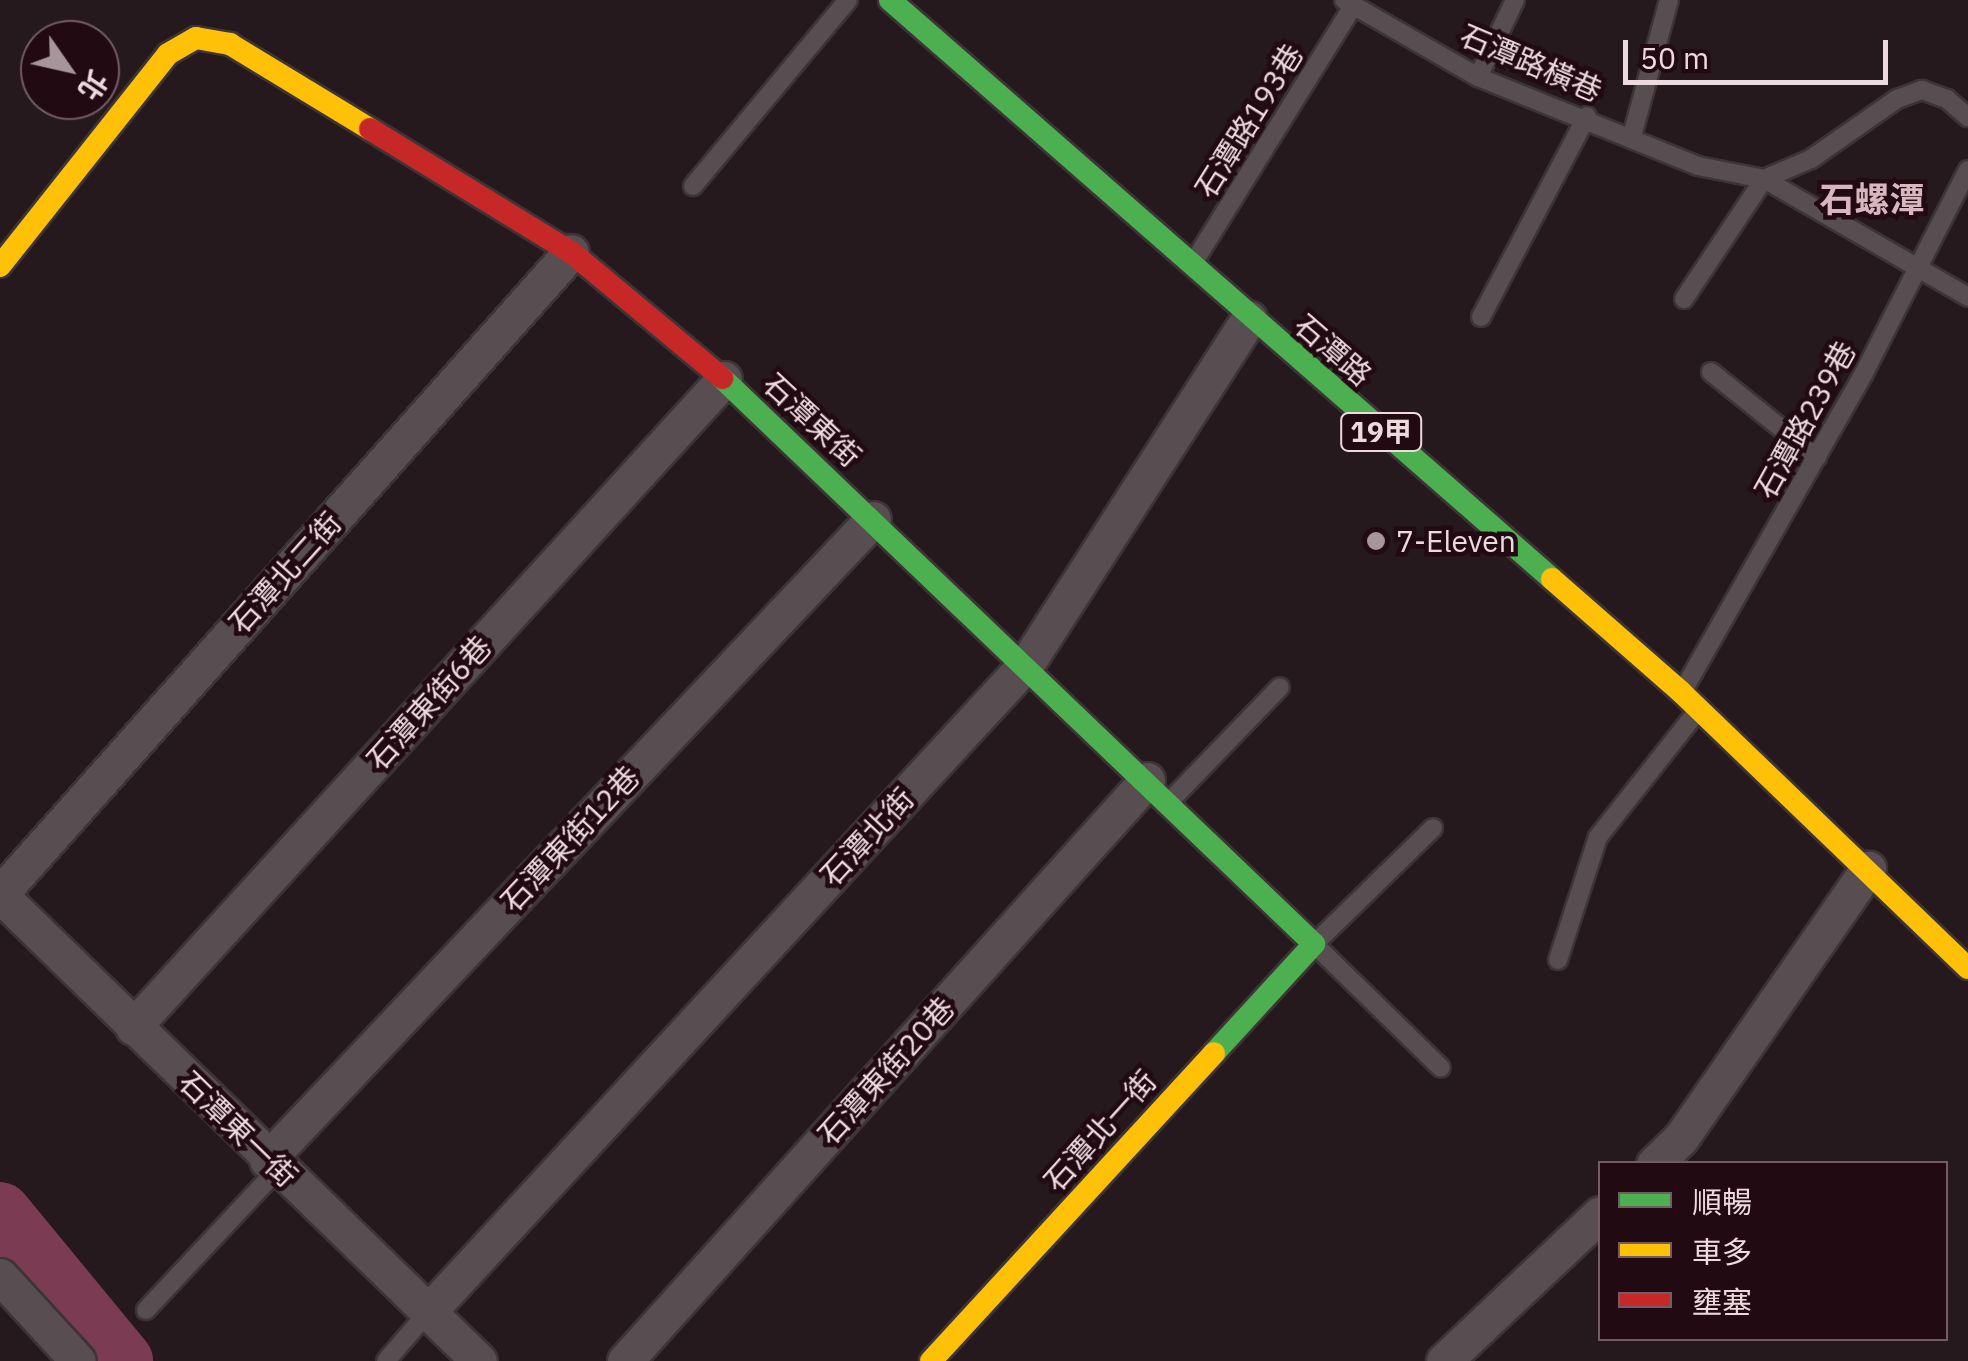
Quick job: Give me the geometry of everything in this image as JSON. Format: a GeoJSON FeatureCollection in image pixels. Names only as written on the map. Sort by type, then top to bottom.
{"type":"FeatureCollection","features":[{"type":"Feature","properties":{"kind":"street","name":"石潭路"},"geometry":{"type":"LineString","coordinates":[[890,0],[1681,692],[1868,869]]}},
{"type":"Feature","properties":{"kind":"street","name":"石潭東街"},"geometry":{"type":"LineString","coordinates":[[0,266],[168,54],[196,38],[230,44],[571,252],[724,380],[873,518],[1314,944]]}},
{"type":"Feature","properties":{"kind":"street","name":"石潭北二街"},"geometry":{"type":"LineString","coordinates":[[0,894],[571,252]]}},
{"type":"Feature","properties":{"kind":"street","name":"石潭北街"},"geometry":{"type":"LineString","coordinates":[[428,1312],[1027,663],[1249,318]]}},
{"type":"Feature","properties":{"kind":"street","name":"石潭東街6巷"},"geometry":{"type":"LineString","coordinates":[[134,1027],[724,380]]}},
{"type":"Feature","properties":{"kind":"street","name":"石潭東街12巷"},"geometry":{"type":"LineString","coordinates":[[272,1164],[873,518]]}},
{"type":"Feature","properties":{"kind":"street","name":"石潭東街20巷"},"geometry":{"type":"LineString","coordinates":[[626,1361],[1158,791]]}},
{"type":"Feature","properties":{"kind":"street","name":"19甲"},"geometry":{"type":"LineString","coordinates":[[1868,869],[1968,968]]}},
{"type":"Feature","properties":{"kind":"street"},"geometry":{"type":"LineString","coordinates":[[1657,1161],[1682,1138],[1868,869]]}},
{"type":"Feature","properties":{"kind":"street","name":"石潭東一街"},"geometry":{"type":"LineString","coordinates":[[0,894],[272,1164],[479,1361]]}},
{"type":"Feature","properties":{"kind":"street","name":"石潭北一街"},"geometry":{"type":"LineString","coordinates":[[931,1361],[1314,944]]}},
{"type":"Feature","properties":{"kind":"street"},"geometry":{"type":"LineString","coordinates":[[1444,1361],[1598,1216]]}},
{"type":"Feature","properties":{"kind":"street"},"geometry":{"type":"LineString","coordinates":[[0,1276],[78,1361]]}},
{"type":"Feature","properties":{"kind":"lane"},"geometry":{"type":"LineString","coordinates":[[694,186],[848,0]]}},
{"type":"Feature","properties":{"kind":"lane"},"geometry":{"type":"LineString","coordinates":[[1478,76],[1516,0]]}},
{"type":"Feature","properties":{"kind":"lane"},"geometry":{"type":"LineString","coordinates":[[1632,136],[1669,0]]}},
{"type":"Feature","properties":{"kind":"lane","name":"石潭路193巷"},"geometry":{"type":"LineString","coordinates":[[1192,264],[1349,3]]}},
{"type":"Feature","properties":{"kind":"lane","name":"石潭路橫巷"},"geometry":{"type":"LineString","coordinates":[[1349,3],[1478,76],[1587,116],[1698,166],[1764,178]]}},
{"type":"Feature","properties":{"kind":"lane"},"geometry":{"type":"LineString","coordinates":[[1684,299],[1764,178],[1810,159],[1897,99],[1922,90],[1947,99],[1968,117]]}},
{"type":"Feature","properties":{"kind":"lane"},"geometry":{"type":"LineString","coordinates":[[1481,316],[1587,116]]}},
{"type":"Feature","properties":{"kind":"lane","name":"石潭路239巷"},"geometry":{"type":"LineString","coordinates":[[1681,692],[1817,457],[1968,170]]}},
{"type":"Feature","properties":{"kind":"lane"},"geometry":{"type":"LineString","coordinates":[[1764,178],[1968,297]]}},
{"type":"Feature","properties":{"kind":"lane"},"geometry":{"type":"LineString","coordinates":[[1711,372],[1817,457]]}},
{"type":"Feature","properties":{"kind":"lane"},"geometry":{"type":"LineString","coordinates":[[1158,791],[1280,686]]}},
{"type":"Feature","properties":{"kind":"lane"},"geometry":{"type":"LineString","coordinates":[[1558,960],[1598,837],[1699,709]]}},
{"type":"Feature","properties":{"kind":"lane"},"geometry":{"type":"LineString","coordinates":[[1432,828],[1314,944],[1441,1068]]}},
{"type":"Feature","properties":{"kind":"lane"},"geometry":{"type":"LineString","coordinates":[[146,1310],[272,1164]]}},
{"type":"Feature","properties":{"kind":"lane"},"geometry":{"type":"LineString","coordinates":[[386,1361],[428,1312]]}},
{"type":"Feature","properties":{"kind":"waterway"},"geometry":{"type":"LineString","coordinates":[[0,1213],[122,1361]]}},
{"type":"Feature","properties":{"kind":"traffic: fast"},"geometry":{"type":"LineString","coordinates":[[890,0],[1552,579]]}},
{"type":"Feature","properties":{"kind":"traffic: fast"},"geometry":{"type":"LineString","coordinates":[[722,378],[1314,944],[1214,1053]]}},
{"type":"Feature","properties":{"kind":"traffic: slow"},"geometry":{"type":"LineString","coordinates":[[0,266],[168,54],[196,38],[230,44],[370,129]]}},
{"type":"Feature","properties":{"kind":"traffic: slow"},"geometry":{"type":"LineString","coordinates":[[1552,579],[1681,692],[1968,968]]}},
{"type":"Feature","properties":{"kind":"traffic: slow"},"geometry":{"type":"LineString","coordinates":[[931,1361],[1214,1053]]}},
{"type":"Feature","properties":{"kind":"traffic: jam"},"geometry":{"type":"LineString","coordinates":[[370,129],[571,252],[722,378]]}},
{"type":"Feature","properties":{"kind":"place","name":"7-Eleven"},"geometry":{"type":"Point","coordinates":[1376,541]}},
{"type":"Feature","properties":{"kind":"district","name":"石螺潭"},"geometry":{"type":"Point","coordinates":[1872,199]}}]}
